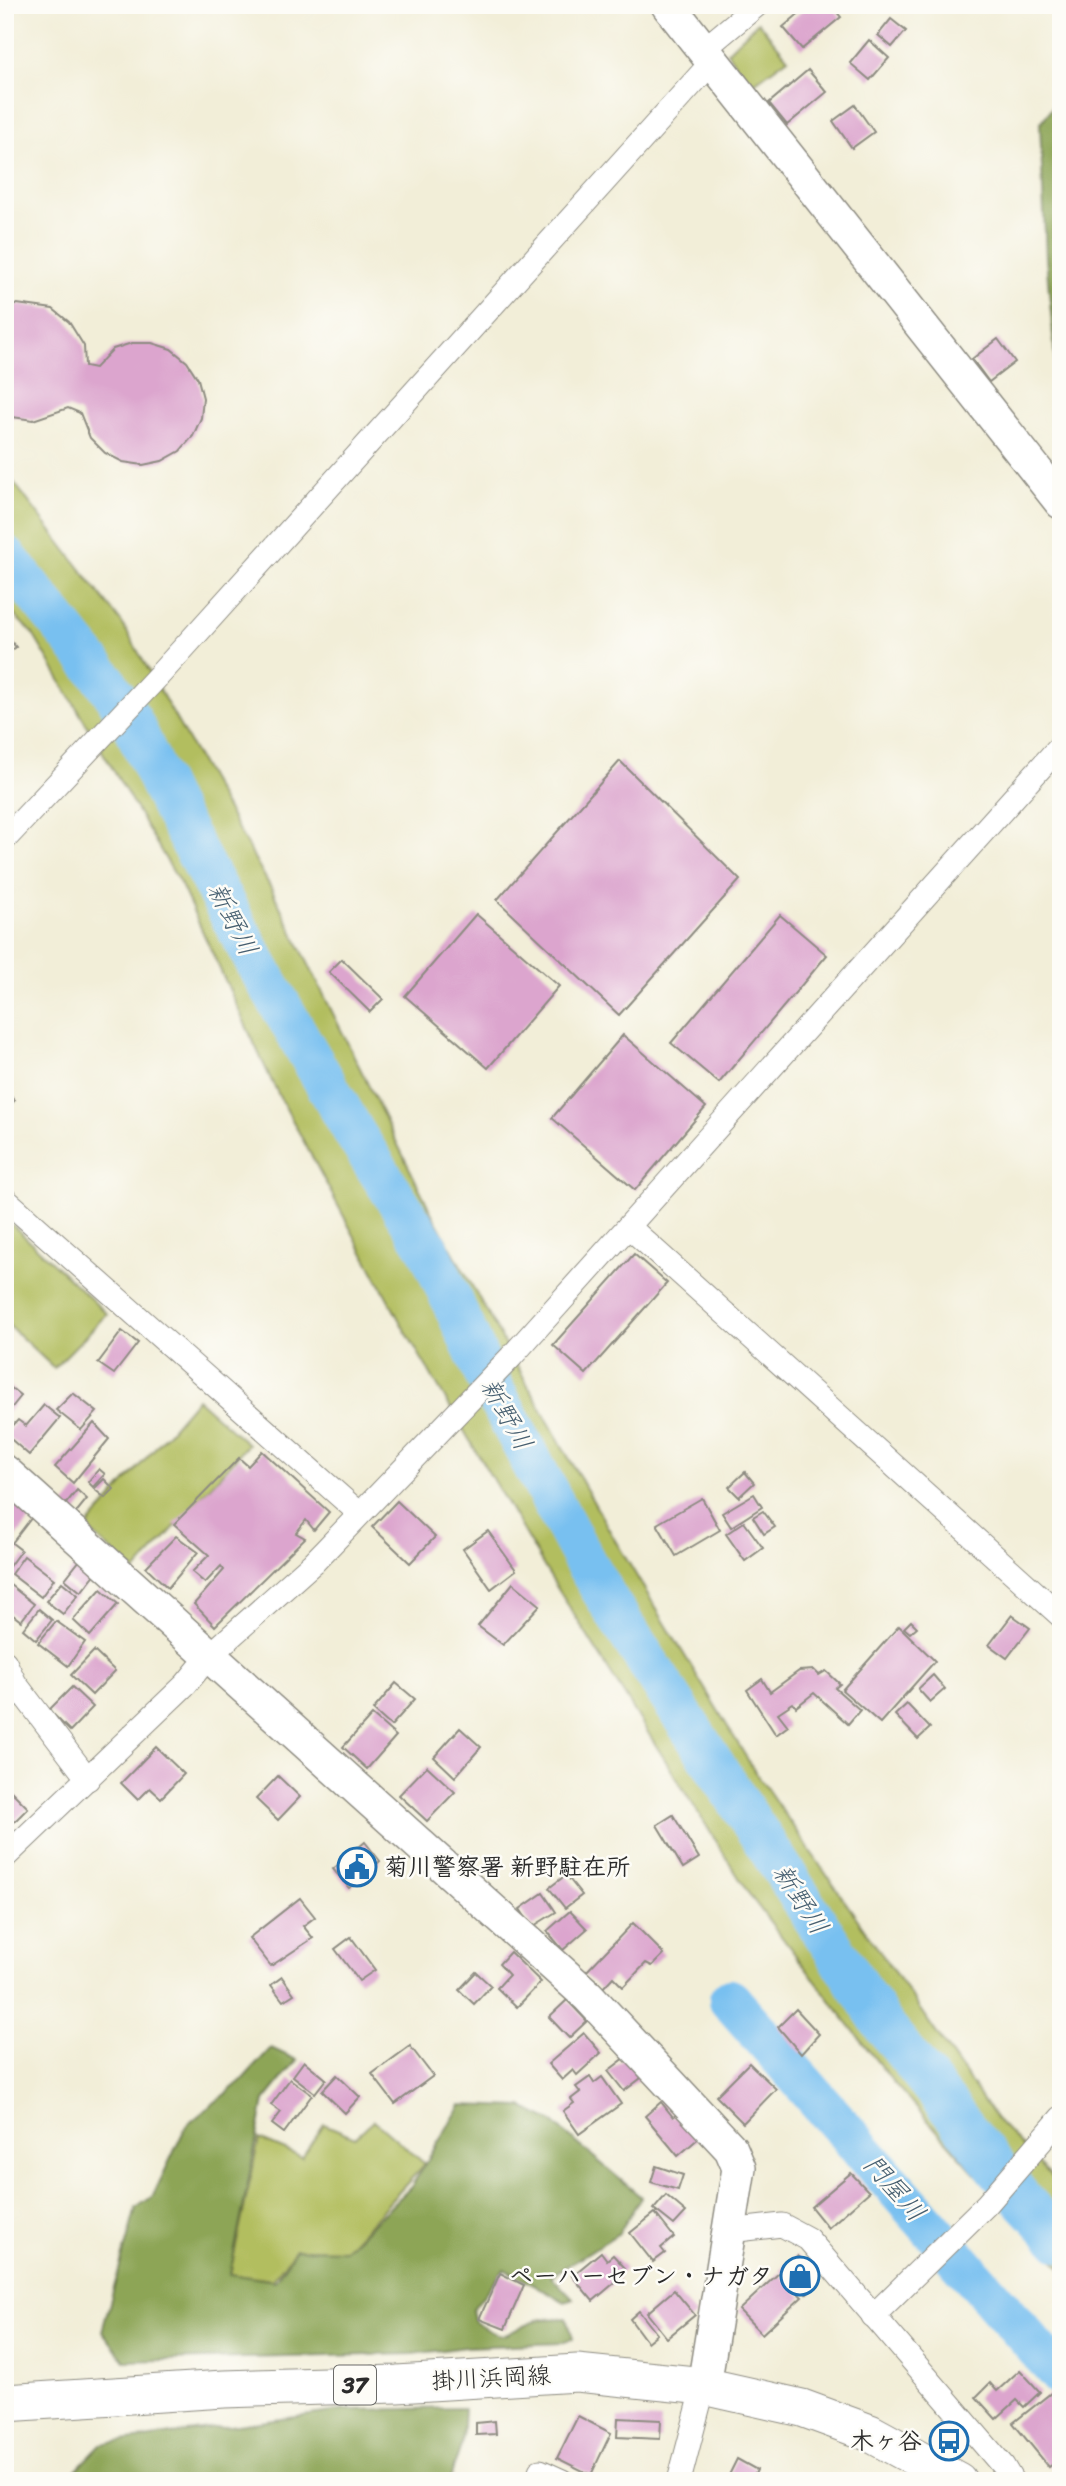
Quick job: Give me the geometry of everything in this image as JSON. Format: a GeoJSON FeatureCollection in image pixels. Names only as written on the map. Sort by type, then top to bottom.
{"type":"FeatureCollection","features":[{"type":"Feature","properties":{"kind":"main road","name":"掛川浜岡線"},"geometry":{"type":"LineString","coordinates":[[5,2403],[224,2389],[397,2384],[577,2373],[704,2386],[802,2408],[870,2433],[958,2481]]}},
{"type":"Feature","properties":{"kind":"street"},"geometry":{"type":"LineString","coordinates":[[668,5],[1061,502]]}},
{"type":"Feature","properties":{"kind":"street"},"geometry":{"type":"LineString","coordinates":[[5,839],[162,672],[707,56],[757,5]]}},
{"type":"Feature","properties":{"kind":"street"},"geometry":{"type":"LineString","coordinates":[[5,1857],[186,1684],[209,1656],[313,1563],[449,1418],[511,1357],[901,920],[966,854],[1061,745]]}},
{"type":"Feature","properties":{"kind":"street"},"geometry":{"type":"LineString","coordinates":[[5,1199],[359,1513]]}},
{"type":"Feature","properties":{"kind":"street"},"geometry":{"type":"LineString","coordinates":[[629,1227],[1061,1616]]}},
{"type":"Feature","properties":{"kind":"street"},"geometry":{"type":"LineString","coordinates":[[5,1472],[588,1996],[731,2149],[739,2168],[704,2386],[679,2481]]}},
{"type":"Feature","properties":{"kind":"street"},"geometry":{"type":"LineString","coordinates":[[5,1662],[15,1683],[88,1779]]}},
{"type":"Feature","properties":{"kind":"street"},"geometry":{"type":"LineString","coordinates":[[873,2316],[987,2203],[1055,2125]]}},
{"type":"Feature","properties":{"kind":"street"},"geometry":{"type":"LineString","coordinates":[[729,2231],[782,2225],[808,2239],[1003,2466],[1012,2481]]}},
{"type":"Feature","properties":{"kind":"street"},"geometry":{"type":"LineString","coordinates":[[537,2481],[540,2471],[562,2481]]}},
{"type":"Feature","properties":{"kind":"green space"},"geometry":{"type":"Polygon","coordinates":[[[758,22],[788,58],[750,86],[727,52],[758,22]]]}},
{"type":"Feature","properties":{"kind":"green space"},"geometry":{"type":"Polygon","coordinates":[[[1061,95],[1061,423],[1046,258],[1040,124],[1061,95]]]}},
{"type":"Feature","properties":{"kind":"green space"},"geometry":{"type":"Polygon","coordinates":[[[5,471],[122,623],[271,888],[434,1218],[616,1542],[754,1770],[996,2119],[1061,2186],[1061,2268],[893,2082],[751,1897],[546,1570],[403,1327],[273,1084],[181,885],[33,634],[5,606],[5,471]]]}},
{"type":"Feature","properties":{"kind":"green space"},"geometry":{"type":"Polygon","coordinates":[[[5,1218],[107,1314],[54,1368],[5,1322],[5,1218]]]}},
{"type":"Feature","properties":{"kind":"green space"},"geometry":{"type":"Polygon","coordinates":[[[197,1399],[248,1444],[135,1572],[86,1528],[197,1399]]]}},
{"type":"Feature","properties":{"kind":"green space"},"geometry":{"type":"Polygon","coordinates":[[[271,2048],[297,2060],[264,2101],[230,2274],[275,2281],[296,2249],[345,2250],[411,2187],[461,2105],[522,2107],[550,2120],[641,2197],[619,2233],[551,2276],[573,2299],[565,2302],[504,2269],[472,2310],[475,2322],[501,2335],[538,2320],[567,2318],[573,2339],[562,2343],[466,2347],[413,2354],[125,2361],[102,2331],[136,2208],[153,2196],[186,2126],[241,2081],[271,2048]]]}},
{"type":"Feature","properties":{"kind":"green space"},"geometry":{"type":"Polygon","coordinates":[[[374,2120],[425,2164],[345,2250],[296,2249],[272,2280],[230,2274],[259,2139],[302,2157],[324,2124],[355,2137],[374,2120]]]}},
{"type":"Feature","properties":{"kind":"green space"},"geometry":{"type":"Polygon","coordinates":[[[464,2408],[462,2443],[449,2481],[65,2481],[101,2444],[346,2410],[464,2408]]]}},
{"type":"Feature","properties":{"kind":"building"},"geometry":{"type":"Polygon","coordinates":[[[809,5],[831,5],[841,17],[802,49],[783,27],[809,5]]]}},
{"type":"Feature","properties":{"kind":"building"},"geometry":{"type":"Polygon","coordinates":[[[891,19],[906,31],[892,47],[878,35],[891,19]]]}},
{"type":"Feature","properties":{"kind":"building"},"geometry":{"type":"Polygon","coordinates":[[[869,40],[889,58],[870,80],[850,63],[869,40]]]}},
{"type":"Feature","properties":{"kind":"building"},"geometry":{"type":"Polygon","coordinates":[[[808,70],[827,92],[787,125],[769,103],[808,70]]]}},
{"type":"Feature","properties":{"kind":"building"},"geometry":{"type":"Polygon","coordinates":[[[855,105],[874,132],[852,148],[833,121],[855,105]]]}},
{"type":"Feature","properties":{"kind":"building"},"geometry":{"type":"Polygon","coordinates":[[[17,304],[53,309],[69,322],[84,346],[85,366],[95,368],[113,349],[132,343],[152,343],[171,349],[187,362],[198,379],[203,398],[201,418],[193,436],[180,451],[162,461],[143,465],[123,462],[105,453],[90,438],[80,413],[68,408],[33,420],[5,416],[5,310],[17,304]]]}},
{"type":"Feature","properties":{"kind":"building"},"geometry":{"type":"Polygon","coordinates":[[[998,339],[1015,362],[989,382],[972,359],[998,339]]]}},
{"type":"Feature","properties":{"kind":"building"},"geometry":{"type":"Polygon","coordinates":[[[5,634],[16,647],[5,656],[5,634]]]}},
{"type":"Feature","properties":{"kind":"building"},"geometry":{"type":"Polygon","coordinates":[[[620,761],[740,880],[619,1015],[497,900],[620,761]]]}},
{"type":"Feature","properties":{"kind":"building"},"geometry":{"type":"Polygon","coordinates":[[[476,914],[559,986],[488,1068],[405,996],[476,914]]]}},
{"type":"Feature","properties":{"kind":"building"},"geometry":{"type":"Polygon","coordinates":[[[780,915],[827,955],[719,1083],[671,1043],[780,915]]]}},
{"type":"Feature","properties":{"kind":"building"},"geometry":{"type":"Polygon","coordinates":[[[342,959],[383,999],[370,1012],[329,972],[342,959]]]}},
{"type":"Feature","properties":{"kind":"building"},"geometry":{"type":"Polygon","coordinates":[[[623,1035],[706,1107],[635,1190],[552,1118],[623,1035]]]}},
{"type":"Feature","properties":{"kind":"building"},"geometry":{"type":"Polygon","coordinates":[[[5,1091],[15,1100],[5,1111],[5,1091]]]}},
{"type":"Feature","properties":{"kind":"building"},"geometry":{"type":"Polygon","coordinates":[[[634,1254],[667,1283],[586,1374],[553,1345],[634,1254]]]}},
{"type":"Feature","properties":{"kind":"building"},"geometry":{"type":"Polygon","coordinates":[[[122,1331],[138,1343],[114,1374],[98,1363],[122,1331]]]}},
{"type":"Feature","properties":{"kind":"building"},"geometry":{"type":"Polygon","coordinates":[[[5,1383],[21,1396],[5,1416],[5,1383]]]}},
{"type":"Feature","properties":{"kind":"building"},"geometry":{"type":"Polygon","coordinates":[[[73,1393],[97,1412],[81,1430],[56,1410],[73,1393]]]}},
{"type":"Feature","properties":{"kind":"building"},"geometry":{"type":"Polygon","coordinates":[[[44,1405],[60,1418],[29,1455],[5,1434],[18,1420],[26,1426],[44,1405]]]}},
{"type":"Feature","properties":{"kind":"building"},"geometry":{"type":"Polygon","coordinates":[[[94,1423],[109,1439],[73,1483],[55,1467],[94,1423]]]}},
{"type":"Feature","properties":{"kind":"building"},"geometry":{"type":"Polygon","coordinates":[[[262,1451],[329,1512],[314,1530],[306,1520],[296,1533],[305,1538],[215,1626],[194,1604],[224,1570],[221,1566],[205,1583],[192,1572],[209,1555],[174,1524],[239,1458],[248,1466],[262,1451]]]}},
{"type":"Feature","properties":{"kind":"building"},"geometry":{"type":"Polygon","coordinates":[[[99,1469],[105,1474],[93,1487],[88,1482],[99,1469]]]}},
{"type":"Feature","properties":{"kind":"building"},"geometry":{"type":"Polygon","coordinates":[[[745,1472],[754,1483],[739,1497],[729,1487],[745,1472]]]}},
{"type":"Feature","properties":{"kind":"building"},"geometry":{"type":"Polygon","coordinates":[[[104,1479],[114,1489],[105,1498],[94,1489],[104,1479]]]}},
{"type":"Feature","properties":{"kind":"building"},"geometry":{"type":"Polygon","coordinates":[[[77,1490],[87,1499],[74,1515],[64,1506],[77,1490]]]}},
{"type":"Feature","properties":{"kind":"building"},"geometry":{"type":"Polygon","coordinates":[[[754,1494],[762,1507],[731,1527],[722,1513],[754,1494]]]}},
{"type":"Feature","properties":{"kind":"building"},"geometry":{"type":"Polygon","coordinates":[[[702,1498],[720,1530],[676,1556],[657,1524],[702,1498]]]}},
{"type":"Feature","properties":{"kind":"building"},"geometry":{"type":"Polygon","coordinates":[[[397,1501],[435,1537],[410,1563],[372,1527],[397,1501]]]}},
{"type":"Feature","properties":{"kind":"building"},"geometry":{"type":"Polygon","coordinates":[[[14,1503],[32,1517],[12,1543],[21,1550],[7,1569],[5,1514],[14,1503]]]}},
{"type":"Feature","properties":{"kind":"building"},"geometry":{"type":"Polygon","coordinates":[[[763,1511],[775,1527],[764,1534],[753,1517],[763,1511]]]}},
{"type":"Feature","properties":{"kind":"building"},"geometry":{"type":"Polygon","coordinates":[[[744,1522],[763,1548],[745,1561],[726,1534],[744,1522]]]}},
{"type":"Feature","properties":{"kind":"building"},"geometry":{"type":"Polygon","coordinates":[[[488,1531],[516,1570],[491,1589],[463,1549],[488,1531]]]}},
{"type":"Feature","properties":{"kind":"building"},"geometry":{"type":"Polygon","coordinates":[[[176,1536],[198,1552],[168,1588],[146,1567],[176,1536]]]}},
{"type":"Feature","properties":{"kind":"building"},"geometry":{"type":"Polygon","coordinates":[[[24,1556],[54,1579],[41,1597],[11,1574],[24,1556]]]}},
{"type":"Feature","properties":{"kind":"building"},"geometry":{"type":"Polygon","coordinates":[[[80,1560],[96,1573],[81,1592],[65,1579],[80,1560]]]}},
{"type":"Feature","properties":{"kind":"building"},"geometry":{"type":"Polygon","coordinates":[[[5,1581],[34,1604],[21,1621],[5,1609],[5,1581]]]}},
{"type":"Feature","properties":{"kind":"building"},"geometry":{"type":"Polygon","coordinates":[[[62,1582],[78,1595],[63,1614],[46,1601],[62,1582]]]}},
{"type":"Feature","properties":{"kind":"building"},"geometry":{"type":"Polygon","coordinates":[[[513,1583],[540,1605],[503,1645],[478,1626],[513,1583]]]}},
{"type":"Feature","properties":{"kind":"building"},"geometry":{"type":"Polygon","coordinates":[[[101,1589],[118,1604],[90,1636],[73,1620],[101,1589]]]}},
{"type":"Feature","properties":{"kind":"building"},"geometry":{"type":"Polygon","coordinates":[[[39,1609],[52,1620],[36,1640],[23,1629],[39,1609]]]}},
{"type":"Feature","properties":{"kind":"building"},"geometry":{"type":"Polygon","coordinates":[[[1012,1615],[1030,1628],[1007,1658],[989,1645],[1012,1615]]]}},
{"type":"Feature","properties":{"kind":"building"},"geometry":{"type":"Polygon","coordinates":[[[56,1621],[85,1642],[68,1666],[38,1643],[56,1621]]]}},
{"type":"Feature","properties":{"kind":"building"},"geometry":{"type":"Polygon","coordinates":[[[911,1621],[917,1627],[910,1633],[904,1628],[911,1621]]]}},
{"type":"Feature","properties":{"kind":"building"},"geometry":{"type":"Polygon","coordinates":[[[899,1626],[935,1661],[880,1723],[842,1690],[899,1626]]]}},
{"type":"Feature","properties":{"kind":"building"},"geometry":{"type":"Polygon","coordinates":[[[94,1651],[115,1671],[92,1695],[71,1675],[94,1651]]]}},
{"type":"Feature","properties":{"kind":"building"},"geometry":{"type":"Polygon","coordinates":[[[814,1670],[819,1675],[826,1671],[840,1684],[835,1688],[860,1710],[848,1724],[814,1693],[796,1707],[793,1703],[778,1713],[788,1726],[776,1735],[747,1690],[762,1679],[770,1692],[799,1671],[814,1670]]]}},
{"type":"Feature","properties":{"kind":"building"},"geometry":{"type":"Polygon","coordinates":[[[933,1675],[945,1689],[930,1702],[918,1689],[933,1675]]]}},
{"type":"Feature","properties":{"kind":"building"},"geometry":{"type":"Polygon","coordinates":[[[396,1683],[415,1699],[391,1726],[373,1710],[396,1683]]]}},
{"type":"Feature","properties":{"kind":"building"},"geometry":{"type":"Polygon","coordinates":[[[72,1687],[93,1707],[70,1731],[49,1710],[72,1687]]]}},
{"type":"Feature","properties":{"kind":"building"},"geometry":{"type":"Polygon","coordinates":[[[907,1704],[930,1728],[918,1739],[895,1715],[907,1704]]]}},
{"type":"Feature","properties":{"kind":"building"},"geometry":{"type":"Polygon","coordinates":[[[372,1715],[396,1736],[367,1769],[343,1747],[372,1715]]]}},
{"type":"Feature","properties":{"kind":"building"},"geometry":{"type":"Polygon","coordinates":[[[460,1728],[481,1747],[455,1777],[434,1757],[460,1728]]]}},
{"type":"Feature","properties":{"kind":"building"},"geometry":{"type":"Polygon","coordinates":[[[156,1747],[184,1774],[161,1798],[150,1788],[138,1800],[121,1783],[156,1747]]]}},
{"type":"Feature","properties":{"kind":"building"},"geometry":{"type":"Polygon","coordinates":[[[427,1766],[455,1792],[427,1821],[399,1795],[427,1766]]]}},
{"type":"Feature","properties":{"kind":"building"},"geometry":{"type":"Polygon","coordinates":[[[278,1776],[300,1797],[278,1820],[256,1799],[278,1776]]]}},
{"type":"Feature","properties":{"kind":"building"},"geometry":{"type":"Polygon","coordinates":[[[10,1790],[28,1808],[10,1826],[5,1821],[5,1795],[10,1790]]]}},
{"type":"Feature","properties":{"kind":"building"},"geometry":{"type":"Polygon","coordinates":[[[673,1815],[699,1858],[683,1868],[657,1825],[673,1815]]]}},
{"type":"Feature","properties":{"kind":"building"},"geometry":{"type":"Polygon","coordinates":[[[365,1842],[380,1861],[349,1888],[333,1869],[365,1842]]]}},
{"type":"Feature","properties":{"kind":"building"},"geometry":{"type":"Polygon","coordinates":[[[566,1875],[582,1895],[565,1908],[549,1888],[566,1875]]]}},
{"type":"Feature","properties":{"kind":"building"},"geometry":{"type":"Polygon","coordinates":[[[543,1893],[556,1912],[532,1927],[520,1909],[543,1893]]]}},
{"type":"Feature","properties":{"kind":"building"},"geometry":{"type":"Polygon","coordinates":[[[300,1898],[315,1917],[303,1926],[313,1938],[271,1966],[249,1938],[300,1898]]]}},
{"type":"Feature","properties":{"kind":"building"},"geometry":{"type":"Polygon","coordinates":[[[570,1911],[587,1929],[563,1950],[547,1931],[570,1911]]]}},
{"type":"Feature","properties":{"kind":"building"},"geometry":{"type":"Polygon","coordinates":[[[633,1923],[664,1954],[652,1966],[646,1963],[623,1987],[613,1977],[601,1990],[584,1974],[633,1923]]]}},
{"type":"Feature","properties":{"kind":"building"},"geometry":{"type":"Polygon","coordinates":[[[351,1937],[375,1970],[359,1981],[335,1949],[351,1937]]]}},
{"type":"Feature","properties":{"kind":"building"},"geometry":{"type":"Polygon","coordinates":[[[510,1952],[541,1982],[517,2007],[497,1988],[509,1975],[499,1964],[510,1952]]]}},
{"type":"Feature","properties":{"kind":"building"},"geometry":{"type":"Polygon","coordinates":[[[476,1972],[491,1986],[474,2004],[459,1990],[476,1972]]]}},
{"type":"Feature","properties":{"kind":"building"},"geometry":{"type":"Polygon","coordinates":[[[282,1977],[294,1994],[283,2001],[271,1985],[282,1977]]]}},
{"type":"Feature","properties":{"kind":"building"},"geometry":{"type":"Polygon","coordinates":[[[567,2000],[587,2021],[569,2038],[549,2017],[567,2000]]]}},
{"type":"Feature","properties":{"kind":"building"},"geometry":{"type":"Polygon","coordinates":[[[796,2009],[819,2034],[801,2054],[778,2027],[796,2009]]]}},
{"type":"Feature","properties":{"kind":"building"},"geometry":{"type":"Polygon","coordinates":[[[584,2033],[601,2053],[577,2075],[573,2070],[562,2080],[548,2064],[584,2033]]]}},
{"type":"Feature","properties":{"kind":"building"},"geometry":{"type":"Polygon","coordinates":[[[410,2046],[433,2076],[395,2104],[372,2074],[410,2046]]]}},
{"type":"Feature","properties":{"kind":"building"},"geometry":{"type":"Polygon","coordinates":[[[625,2058],[641,2078],[624,2091],[608,2071],[625,2058]]]}},
{"type":"Feature","properties":{"kind":"building"},"geometry":{"type":"Polygon","coordinates":[[[304,2061],[326,2079],[315,2093],[293,2076],[304,2061]]]}},
{"type":"Feature","properties":{"kind":"building"},"geometry":{"type":"Polygon","coordinates":[[[749,2063],[776,2089],[743,2123],[716,2096],[749,2063]]]}},
{"type":"Feature","properties":{"kind":"building"},"geometry":{"type":"Polygon","coordinates":[[[337,2075],[360,2097],[345,2113],[322,2091],[337,2075]]]}},
{"type":"Feature","properties":{"kind":"building"},"geometry":{"type":"Polygon","coordinates":[[[590,2077],[594,2083],[602,2077],[621,2104],[579,2134],[563,2111],[574,2103],[571,2099],[580,2092],[576,2087],[590,2077]]]}},
{"type":"Feature","properties":{"kind":"building"},"geometry":{"type":"Polygon","coordinates":[[[290,2079],[312,2095],[284,2133],[272,2124],[281,2112],[271,2105],[290,2079]]]}},
{"type":"Feature","properties":{"kind":"building"},"geometry":{"type":"Polygon","coordinates":[[[661,2102],[673,2117],[679,2113],[700,2137],[678,2156],[645,2116],[661,2102]]]}},
{"type":"Feature","properties":{"kind":"building"},"geometry":{"type":"Polygon","coordinates":[[[656,2166],[683,2175],[678,2190],[651,2182],[656,2166]]]}},
{"type":"Feature","properties":{"kind":"building"},"geometry":{"type":"Polygon","coordinates":[[[851,2173],[869,2192],[828,2228],[811,2207],[851,2173]]]}},
{"type":"Feature","properties":{"kind":"building"},"geometry":{"type":"Polygon","coordinates":[[[666,2195],[686,2212],[674,2225],[654,2209],[666,2195]]]}},
{"type":"Feature","properties":{"kind":"building"},"geometry":{"type":"Polygon","coordinates":[[[655,2213],[674,2237],[661,2248],[665,2253],[653,2262],[630,2233],[655,2213]]]}},
{"type":"Feature","properties":{"kind":"building"},"geometry":{"type":"Polygon","coordinates":[[[601,2252],[607,2260],[613,2255],[625,2268],[616,2276],[619,2279],[593,2301],[572,2276],[601,2252]]]}},
{"type":"Feature","properties":{"kind":"building","name":"ペーハーセブン・ナガタ"},"geometry":{"type":"Polygon","coordinates":[[[797,2256],[819,2282],[806,2294],[800,2286],[796,2289],[780,2270],[797,2256]]]}},
{"type":"Feature","properties":{"kind":"building"},"geometry":{"type":"Polygon","coordinates":[[[500,2273],[524,2285],[505,2329],[479,2319],[500,2273]]]}},
{"type":"Feature","properties":{"kind":"building"},"geometry":{"type":"Polygon","coordinates":[[[779,2273],[802,2297],[762,2334],[739,2310],[779,2273]]]}},
{"type":"Feature","properties":{"kind":"building"},"geometry":{"type":"Polygon","coordinates":[[[674,2290],[695,2315],[667,2338],[647,2313],[674,2290]]]}},
{"type":"Feature","properties":{"kind":"building"},"geometry":{"type":"Polygon","coordinates":[[[639,2311],[657,2334],[647,2342],[630,2319],[639,2311]]]}},
{"type":"Feature","properties":{"kind":"building"},"geometry":{"type":"Polygon","coordinates":[[[1020,2370],[1040,2392],[1024,2407],[1017,2400],[996,2419],[976,2397],[990,2383],[997,2391],[1020,2370]]]}},
{"type":"Feature","properties":{"kind":"building"},"geometry":{"type":"Polygon","coordinates":[[[1051,2393],[1061,2405],[1061,2458],[1049,2467],[1013,2423],[1051,2393]]]}},
{"type":"Feature","properties":{"kind":"building"},"geometry":{"type":"Polygon","coordinates":[[[578,2416],[611,2433],[591,2475],[557,2458],[578,2416]]]}},
{"type":"Feature","properties":{"kind":"building"},"geometry":{"type":"Polygon","coordinates":[[[618,2418],[661,2420],[660,2439],[617,2437],[618,2418]]]}},
{"type":"Feature","properties":{"kind":"building"},"geometry":{"type":"Polygon","coordinates":[[[495,2421],[496,2434],[476,2435],[476,2423],[495,2421]]]}},
{"type":"Feature","properties":{"kind":"building"},"geometry":{"type":"Polygon","coordinates":[[[737,2459],[757,2470],[752,2481],[726,2481],[737,2459]]]}},
{"type":"Feature","properties":{"kind":"waterway","name":"新野川"},"geometry":{"type":"LineString","coordinates":[[5,556],[105,680],[131,720],[169,802],[260,970],[355,1134],[429,1250],[485,1374],[586,1564],[615,1612],[884,2026],[1021,2198],[1061,2241]]}},
{"type":"Feature","properties":{"kind":"waterway","name":"門屋川"},"geometry":{"type":"LineString","coordinates":[[730,2000],[1061,2376]]}},
{"type":"Feature","properties":{"kind":"place","name":"菊川警察署 新野駐在所"},"geometry":{"type":"Point","coordinates":[357,1867]}},
{"type":"Feature","properties":{"kind":"place","name":"ペーハーセブン・ナガタ"},"geometry":{"type":"Point","coordinates":[800,2276]}},
{"type":"Feature","properties":{"kind":"place","name":"木ヶ谷"},"geometry":{"type":"Point","coordinates":[949,2441]}}]}
